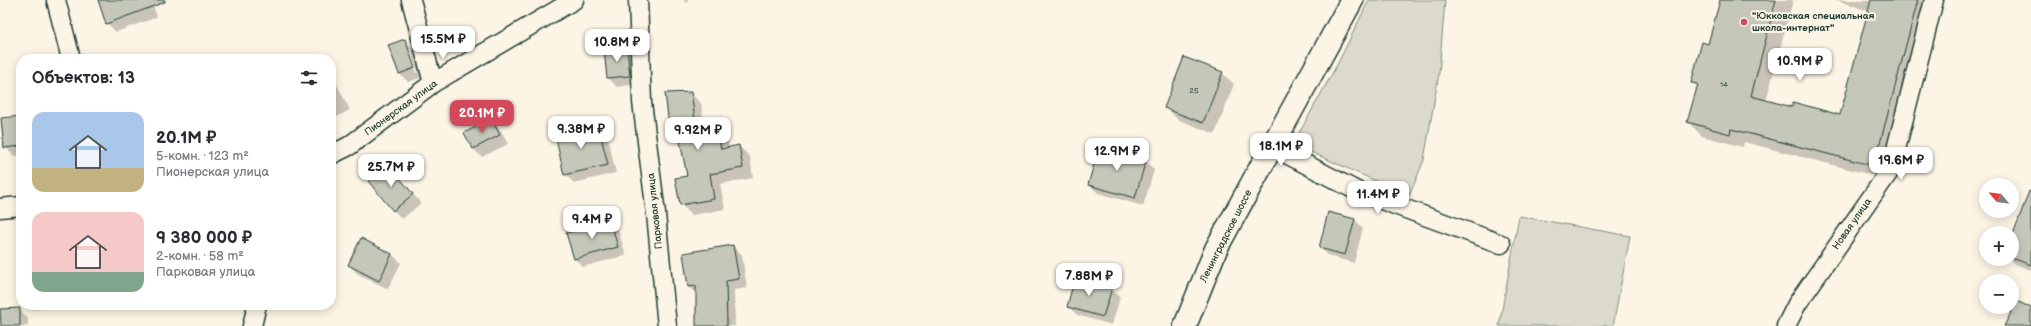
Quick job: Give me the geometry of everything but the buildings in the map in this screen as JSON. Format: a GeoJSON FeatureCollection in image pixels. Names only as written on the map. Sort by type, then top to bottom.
{"type":"FeatureCollection","features":[{"type":"Feature","properties":{"kind":"main road","name":"Ленинградское шоссе"},"geometry":{"type":"LineString","coordinates":[[1185,326],[1216,249],[1352,0]]}},
{"type":"Feature","properties":{"kind":"street"},"geometry":{"type":"LineString","coordinates":[[56,0],[70,54]]}},
{"type":"Feature","properties":{"kind":"street"},"geometry":{"type":"LineString","coordinates":[[411,0],[433,83]]}},
{"type":"Feature","properties":{"kind":"street","name":"Пионерская улица"},"geometry":{"type":"LineString","coordinates":[[336,152],[349,146],[433,83],[574,0]]}},
{"type":"Feature","properties":{"kind":"street","name":"Парковая улица"},"geometry":{"type":"LineString","coordinates":[[638,0],[642,102],[656,214],[667,326]]}},
{"type":"Feature","properties":{"kind":"street","name":"Новая улица"},"geometry":{"type":"LineString","coordinates":[[1786,326],[1797,304],[1891,169],[1934,0]]}},
{"type":"Feature","properties":{"kind":"street"},"geometry":{"type":"LineString","coordinates":[[1273,147],[1357,192],[1500,244]]}},
{"type":"Feature","properties":{"kind":"street"},"geometry":{"type":"LineString","coordinates":[[0,208],[16,206]]}},
{"type":"Feature","properties":{"kind":"street"},"geometry":{"type":"LineString","coordinates":[[252,326],[256,310]]}},
{"type":"Feature","properties":{"kind":"shaded area"},"geometry":{"type":"Polygon","coordinates":[[[1369,0],[1445,0],[1439,73],[1424,160],[1409,196],[1293,144],[1338,63],[1369,0]]]}},
{"type":"Feature","properties":{"kind":"shaded area"},"geometry":{"type":"Polygon","coordinates":[[[1519,216],[1630,236],[1613,326],[1499,326],[1519,216]]]}},
{"type":"Feature","properties":{"kind":"place","name":"\"Юкковская специальная школа-интернат\""},"geometry":{"type":"Point","coordinates":[1744,22]}}]}
